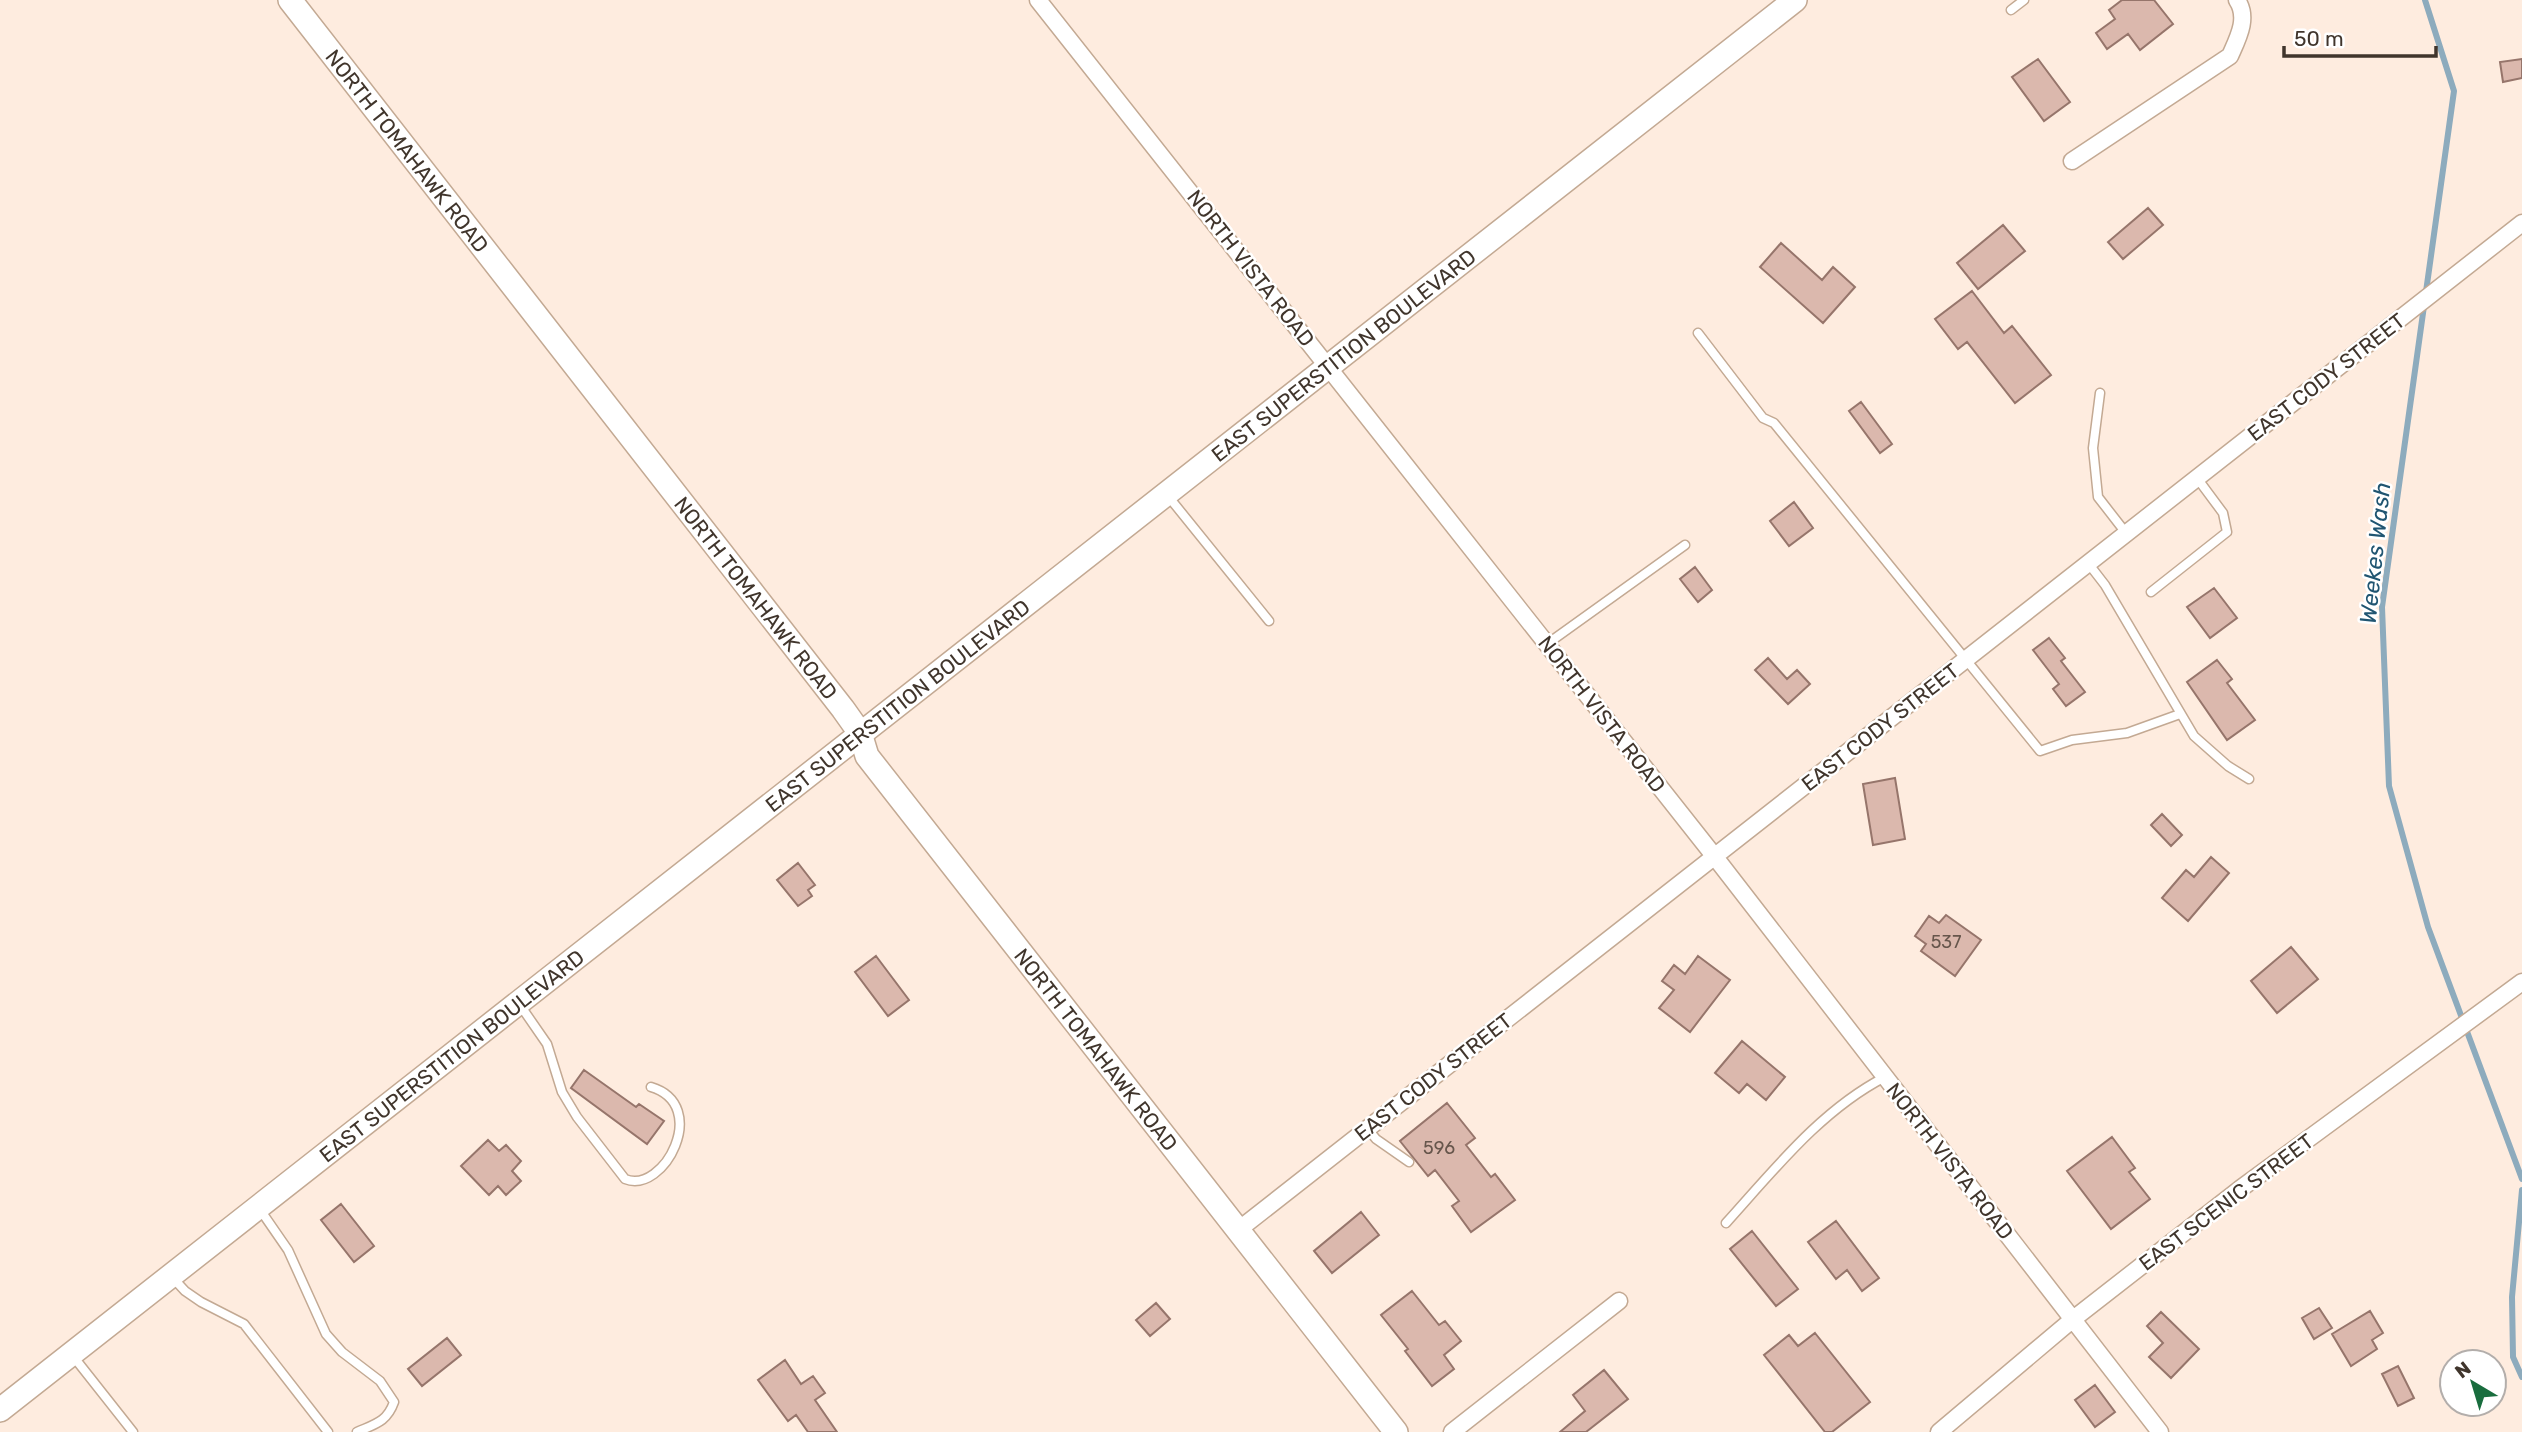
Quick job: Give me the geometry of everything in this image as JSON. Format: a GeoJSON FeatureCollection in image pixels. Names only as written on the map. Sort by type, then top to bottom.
{"type":"FeatureCollection","features":[{"type":"Feature","properties":{"kind":"main road","name":"NORTH TOMAHAWK ROAD"},"geometry":{"type":"LineString","coordinates":[[290,0],[860,733],[867,756],[1396,1432]]}},
{"type":"Feature","properties":{"kind":"main road","name":"EAST SUPERSTITION BOULEVARD"},"geometry":{"type":"LineString","coordinates":[[0,1410],[1795,0]]}},
{"type":"Feature","properties":{"kind":"street","name":"NORTH VISTA ROAD"},"geometry":{"type":"LineString","coordinates":[[1038,0],[1715,857],[2160,1432]]}},
{"type":"Feature","properties":{"kind":"street"},"geometry":{"type":"LineString","coordinates":[[2072,161],[2230,55],[2241,30],[2243,16],[2237,0]]}},
{"type":"Feature","properties":{"kind":"street","name":"EAST CODY STREET"},"geometry":{"type":"LineString","coordinates":[[1237,1231],[2522,223]]}},
{"type":"Feature","properties":{"kind":"street","name":"EAST SCENIC STREET"},"geometry":{"type":"LineString","coordinates":[[1939,1432],[2073,1320],[2240,1189],[2522,982]]}},
{"type":"Feature","properties":{"kind":"street"},"geometry":{"type":"LineString","coordinates":[[1452,1432],[1619,1301]]}},
{"type":"Feature","properties":{"kind":"lane"},"geometry":{"type":"LineString","coordinates":[[2011,10],[2024,0]]}},
{"type":"Feature","properties":{"kind":"lane"},"geometry":{"type":"LineString","coordinates":[[1698,333],[1763,418],[1774,423],[2039,751],[2072,740],[2127,733],[2180,714]]}},
{"type":"Feature","properties":{"kind":"lane"},"geometry":{"type":"LineString","coordinates":[[2101,393],[2093,448],[2098,497],[2126,533]]}},
{"type":"Feature","properties":{"kind":"lane"},"geometry":{"type":"LineString","coordinates":[[2151,592],[2227,532],[2223,513],[2197,478]]}},
{"type":"Feature","properties":{"kind":"lane"},"geometry":{"type":"LineString","coordinates":[[1166,494],[1269,621]]}},
{"type":"Feature","properties":{"kind":"lane"},"geometry":{"type":"LineString","coordinates":[[1547,644],[1685,545]]}},
{"type":"Feature","properties":{"kind":"lane"},"geometry":{"type":"LineString","coordinates":[[2088,563],[2112,595],[2193,736],[2228,766],[2249,779]]}},
{"type":"Feature","properties":{"kind":"lane"},"geometry":{"type":"LineString","coordinates":[[518,1002],[547,1044],[562,1093],[576,1116],[625,1179],[633,1182],[664,1165],[679,1138],[679,1116],[674,1104],[668,1096],[651,1087]]}},
{"type":"Feature","properties":{"kind":"lane"},"geometry":{"type":"LineString","coordinates":[[1726,1223],[1797,1144],[1858,1091],[1885,1077]]}},
{"type":"Feature","properties":{"kind":"lane"},"geometry":{"type":"LineString","coordinates":[[1367,1128],[1376,1139],[1409,1162]]}},
{"type":"Feature","properties":{"kind":"lane"},"geometry":{"type":"LineString","coordinates":[[258,1207],[289,1250],[326,1334],[342,1352],[380,1381],[394,1402],[390,1414],[380,1422],[357,1432]]}},
{"type":"Feature","properties":{"kind":"lane"},"geometry":{"type":"LineString","coordinates":[[171,1275],[185,1291],[201,1302],[244,1324],[328,1432]]}},
{"type":"Feature","properties":{"kind":"lane"},"geometry":{"type":"LineString","coordinates":[[71,1354],[133,1432]]}},
{"type":"Feature","properties":{"kind":"building"},"geometry":{"type":"Polygon","coordinates":[[[2122,0],[2154,0],[2173,24],[2140,50],[2128,34],[2107,49],[2096,33],[2115,19],[2109,10],[2122,0]]]}},
{"type":"Feature","properties":{"kind":"building"},"geometry":{"type":"Polygon","coordinates":[[[2038,59],[2070,102],[2044,121],[2012,77],[2038,59]]]}},
{"type":"Feature","properties":{"kind":"building"},"geometry":{"type":"Polygon","coordinates":[[[2522,59],[2522,78],[2503,82],[2500,62],[2522,59]]]}},
{"type":"Feature","properties":{"kind":"building"},"geometry":{"type":"Polygon","coordinates":[[[2148,208],[2163,225],[2123,259],[2108,242],[2148,208]]]}},
{"type":"Feature","properties":{"kind":"building"},"geometry":{"type":"Polygon","coordinates":[[[2003,225],[2025,251],[1978,289],[1957,263],[2003,225]]]}},
{"type":"Feature","properties":{"kind":"building"},"geometry":{"type":"Polygon","coordinates":[[[1781,243],[1822,280],[1833,267],[1855,287],[1823,323],[1760,267],[1781,243]]]}},
{"type":"Feature","properties":{"kind":"building"},"geometry":{"type":"Polygon","coordinates":[[[1972,291],[2004,333],[2012,326],[2051,375],[2015,403],[1967,342],[1958,349],[1935,319],[1972,291]]]}},
{"type":"Feature","properties":{"kind":"building"},"geometry":{"type":"Polygon","coordinates":[[[1861,402],[1892,444],[1880,453],[1849,411],[1861,402]]]}},
{"type":"Feature","properties":{"kind":"building"},"geometry":{"type":"Polygon","coordinates":[[[1794,502],[1813,528],[1789,546],[1770,521],[1794,502]]]}},
{"type":"Feature","properties":{"kind":"building"},"geometry":{"type":"Polygon","coordinates":[[[1695,567],[1712,590],[1698,602],[1680,579],[1695,567]]]}},
{"type":"Feature","properties":{"kind":"building"},"geometry":{"type":"Polygon","coordinates":[[[2214,588],[2237,618],[2210,638],[2187,607],[2214,588]]]}},
{"type":"Feature","properties":{"kind":"building"},"geometry":{"type":"Polygon","coordinates":[[[2049,638],[2065,658],[2061,661],[2085,692],[2066,706],[2053,689],[2059,684],[2033,650],[2049,638]]]}},
{"type":"Feature","properties":{"kind":"building"},"geometry":{"type":"Polygon","coordinates":[[[1768,658],[1787,679],[1797,670],[1810,684],[1788,704],[1755,670],[1768,658]]]}},
{"type":"Feature","properties":{"kind":"building"},"geometry":{"type":"Polygon","coordinates":[[[2217,660],[2232,679],[2227,683],[2255,720],[2227,740],[2187,682],[2217,660]]]}},
{"type":"Feature","properties":{"kind":"building"},"geometry":{"type":"Polygon","coordinates":[[[1895,778],[1905,839],[1873,845],[1863,784],[1895,778]]]}},
{"type":"Feature","properties":{"kind":"building"},"geometry":{"type":"Polygon","coordinates":[[[2162,814],[2182,835],[2171,846],[2151,825],[2162,814]]]}},
{"type":"Feature","properties":{"kind":"building"},"geometry":{"type":"Polygon","coordinates":[[[2211,857],[2229,873],[2188,921],[2162,898],[2186,870],[2194,877],[2211,857]]]}},
{"type":"Feature","properties":{"kind":"building"},"geometry":{"type":"Polygon","coordinates":[[[798,863],[815,885],[808,890],[812,896],[798,906],[777,880],[798,863]]]}},
{"type":"Feature","properties":{"kind":"building"},"geometry":{"type":"Polygon","coordinates":[[[1946,915],[1981,940],[1955,976],[1921,951],[1926,944],[1915,936],[1929,916],[1939,923],[1946,915]]]}},
{"type":"Feature","properties":{"kind":"building"},"geometry":{"type":"Polygon","coordinates":[[[2291,947],[2318,979],[2277,1013],[2251,981],[2291,947]]]}},
{"type":"Feature","properties":{"kind":"building"},"geometry":{"type":"Polygon","coordinates":[[[876,956],[909,1000],[888,1016],[855,972],[876,956]]]}},
{"type":"Feature","properties":{"kind":"building"},"geometry":{"type":"Polygon","coordinates":[[[1698,956],[1730,980],[1690,1032],[1659,1008],[1674,990],[1662,981],[1674,965],[1685,974],[1698,956]]]}},
{"type":"Feature","properties":{"kind":"building"},"geometry":{"type":"Polygon","coordinates":[[[1742,1041],[1785,1077],[1766,1100],[1747,1084],[1739,1093],[1715,1073],[1742,1041]]]}},
{"type":"Feature","properties":{"kind":"building"},"geometry":{"type":"Polygon","coordinates":[[[584,1070],[636,1107],[639,1104],[664,1121],[647,1144],[571,1088],[584,1070]]]}},
{"type":"Feature","properties":{"kind":"building"},"geometry":{"type":"Polygon","coordinates":[[[1447,1103],[1475,1138],[1466,1145],[1491,1177],[1495,1174],[1515,1200],[1471,1232],[1452,1206],[1459,1201],[1435,1170],[1428,1176],[1400,1141],[1447,1103]]]}},
{"type":"Feature","properties":{"kind":"building"},"geometry":{"type":"Polygon","coordinates":[[[2112,1137],[2135,1168],[2129,1172],[2150,1199],[2111,1229],[2067,1171],[2112,1137]]]}},
{"type":"Feature","properties":{"kind":"building"},"geometry":{"type":"Polygon","coordinates":[[[488,1140],[499,1151],[506,1145],[521,1161],[512,1171],[521,1181],[506,1195],[498,1186],[489,1195],[461,1166],[488,1140]]]}},
{"type":"Feature","properties":{"kind":"building"},"geometry":{"type":"Polygon","coordinates":[[[341,1204],[374,1246],[354,1262],[321,1220],[341,1204]]]}},
{"type":"Feature","properties":{"kind":"building"},"geometry":{"type":"Polygon","coordinates":[[[1361,1212],[1379,1235],[1332,1273],[1314,1251],[1361,1212]]]}},
{"type":"Feature","properties":{"kind":"building"},"geometry":{"type":"Polygon","coordinates":[[[1836,1221],[1879,1278],[1862,1291],[1847,1270],[1836,1279],[1808,1242],[1836,1221]]]}},
{"type":"Feature","properties":{"kind":"building"},"geometry":{"type":"Polygon","coordinates":[[[1752,1231],[1798,1289],[1776,1306],[1730,1249],[1752,1231]]]}},
{"type":"Feature","properties":{"kind":"building"},"geometry":{"type":"Polygon","coordinates":[[[1412,1291],[1439,1325],[1445,1321],[1461,1341],[1444,1355],[1454,1369],[1432,1386],[1381,1315],[1412,1291]]]}},
{"type":"Feature","properties":{"kind":"building"},"geometry":{"type":"Polygon","coordinates":[[[1156,1303],[1170,1319],[1150,1336],[1136,1320],[1156,1303]]]}},
{"type":"Feature","properties":{"kind":"building"},"geometry":{"type":"Polygon","coordinates":[[[2319,1308],[2332,1328],[2314,1339],[2302,1318],[2319,1308]]]}},
{"type":"Feature","properties":{"kind":"building"},"geometry":{"type":"Polygon","coordinates":[[[2370,1311],[2383,1333],[2372,1340],[2377,1349],[2351,1366],[2332,1334],[2370,1311]]]}},
{"type":"Feature","properties":{"kind":"building"},"geometry":{"type":"Polygon","coordinates":[[[2161,1312],[2199,1349],[2171,1378],[2149,1357],[2163,1343],[2147,1326],[2161,1312]]]}},
{"type":"Feature","properties":{"kind":"building"},"geometry":{"type":"Polygon","coordinates":[[[1815,1333],[1870,1402],[1832,1432],[1825,1432],[1764,1355],[1789,1335],[1798,1346],[1815,1333]]]}},
{"type":"Feature","properties":{"kind":"building"},"geometry":{"type":"Polygon","coordinates":[[[447,1338],[461,1355],[422,1386],[408,1369],[447,1338]]]}},
{"type":"Feature","properties":{"kind":"building"},"geometry":{"type":"Polygon","coordinates":[[[785,1360],[801,1384],[813,1376],[825,1393],[815,1400],[837,1432],[808,1432],[796,1415],[788,1421],[758,1380],[785,1360]]]}},
{"type":"Feature","properties":{"kind":"building"},"geometry":{"type":"Polygon","coordinates":[[[2398,1366],[2414,1398],[2398,1406],[2382,1374],[2398,1366]]]}},
{"type":"Feature","properties":{"kind":"building"},"geometry":{"type":"Polygon","coordinates":[[[1604,1370],[1628,1399],[1586,1432],[1560,1432],[1585,1411],[1573,1395],[1604,1370]]]}},
{"type":"Feature","properties":{"kind":"building"},"geometry":{"type":"Polygon","coordinates":[[[2095,1385],[2115,1412],[2095,1427],[2075,1400],[2095,1385]]]}},
{"type":"Feature","properties":{"kind":"waterway","name":"Weekes Wash"},"geometry":{"type":"LineString","coordinates":[[2425,0],[2454,91],[2382,607],[2389,786],[2428,927],[2522,1179]]}},
{"type":"Feature","properties":{"kind":"waterway","name":"Weekes Wash"},"geometry":{"type":"LineString","coordinates":[[2522,1190],[2512,1297],[2513,1357],[2522,1377]]}}]}
